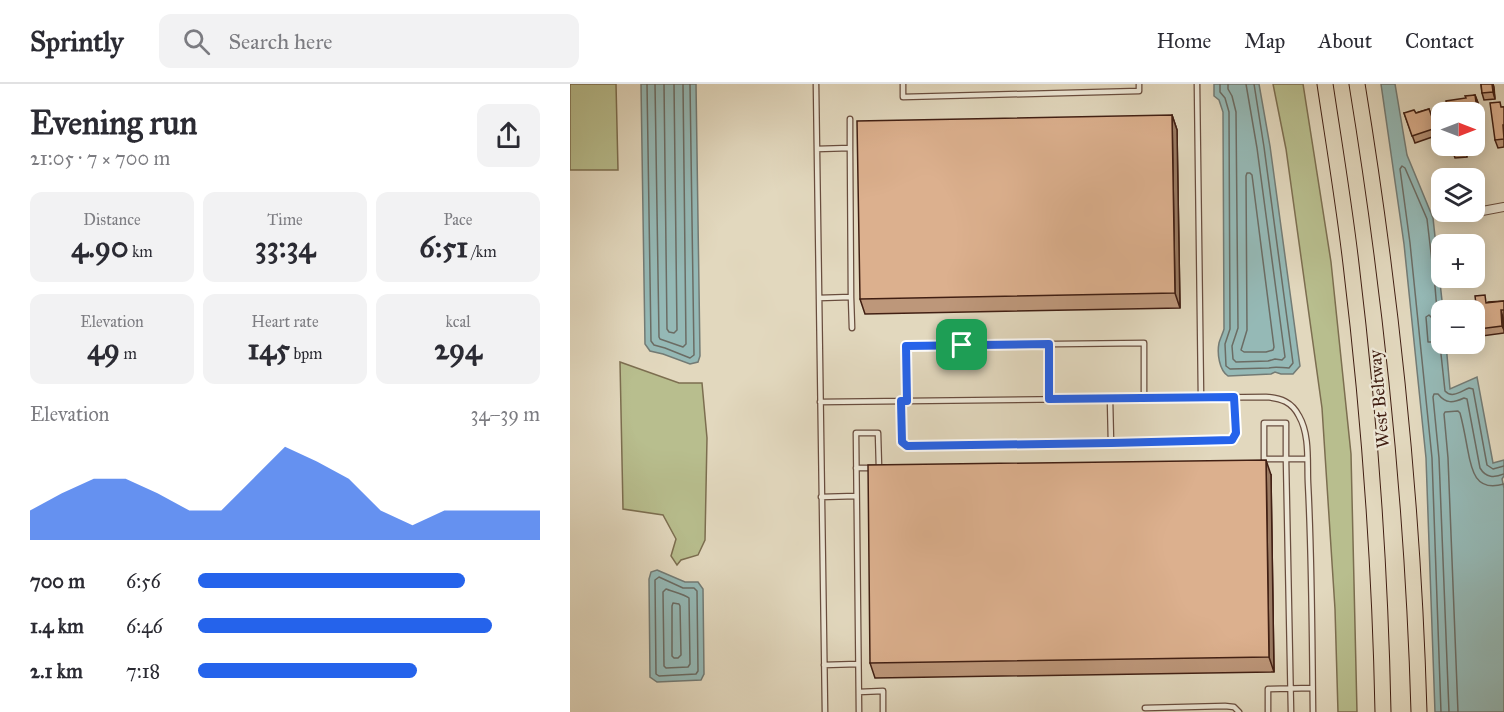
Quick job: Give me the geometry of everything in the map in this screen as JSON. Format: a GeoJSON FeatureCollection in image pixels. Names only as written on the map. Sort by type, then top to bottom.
{"type":"FeatureCollection","features":[{"type":"Feature","properties":{"kind":"highway","name":"West Beltway"},"geometry":{"type":"LineString","coordinates":[[1325,84],[1351,263],[1370,442],[1381,622],[1383,712]]}},
{"type":"Feature","properties":{"kind":"highway","name":"West Beltway"},"geometry":{"type":"LineString","coordinates":[[1357,84],[1384,263],[1396,369],[1412,542],[1419,712]]}},
{"type":"Feature","properties":{"kind":"street"},"geometry":{"type":"LineString","coordinates":[[1485,211],[1504,207]]}},
{"type":"Feature","properties":{"kind":"lane"},"geometry":{"type":"LineString","coordinates":[[816,84],[825,712]]}},
{"type":"Feature","properties":{"kind":"lane"},"geometry":{"type":"LineString","coordinates":[[903,84],[903,97],[1139,91],[1139,84]]}},
{"type":"Feature","properties":{"kind":"lane"},"geometry":{"type":"LineString","coordinates":[[1197,84],[1201,397]]}},
{"type":"Feature","properties":{"kind":"lane"},"geometry":{"type":"LineString","coordinates":[[850,119],[852,328]]}},
{"type":"Feature","properties":{"kind":"lane"},"geometry":{"type":"LineString","coordinates":[[817,149],[850,148]]}},
{"type":"Feature","properties":{"kind":"lane"},"geometry":{"type":"LineString","coordinates":[[819,298],[851,297]]}},
{"type":"Feature","properties":{"kind":"lane"},"geometry":{"type":"LineString","coordinates":[[1144,398],[1144,343],[906,346],[902,442],[907,446],[1232,440],[1236,433],[1234,397]]}},
{"type":"Feature","properties":{"kind":"lane"},"geometry":{"type":"LineString","coordinates":[[1049,344],[1049,399]]}},
{"type":"Feature","properties":{"kind":"lane"},"geometry":{"type":"LineString","coordinates":[[820,402],[1201,397],[1266,397],[1287,401],[1295,408],[1305,431],[1310,503],[1312,712]]}},
{"type":"Feature","properties":{"kind":"lane"},"geometry":{"type":"LineString","coordinates":[[1110,399],[1111,443]]}},
{"type":"Feature","properties":{"kind":"lane"},"geometry":{"type":"LineString","coordinates":[[1291,712],[1286,459],[1286,423],[1264,423],[1264,459],[1286,459],[1307,459]]}},
{"type":"Feature","properties":{"kind":"lane"},"geometry":{"type":"LineString","coordinates":[[856,468],[879,468],[878,434],[856,433],[856,468],[856,496],[859,712]]}},
{"type":"Feature","properties":{"kind":"lane"},"geometry":{"type":"LineString","coordinates":[[821,497],[856,496]]}},
{"type":"Feature","properties":{"kind":"lane"},"geometry":{"type":"LineString","coordinates":[[824,665],[858,664]]}},
{"type":"Feature","properties":{"kind":"lane"},"geometry":{"type":"LineString","coordinates":[[1268,712],[1268,689],[1312,688]]}},
{"type":"Feature","properties":{"kind":"lane"},"geometry":{"type":"LineString","coordinates":[[859,692],[883,691],[883,712]]}},
{"type":"Feature","properties":{"kind":"lane"},"geometry":{"type":"LineString","coordinates":[[1145,708],[1225,706],[1234,707],[1239,712]]}},
{"type":"Feature","properties":{"kind":"green space"},"geometry":{"type":"Polygon","coordinates":[[[570,84],[616,84],[618,170],[570,170],[570,84]]]}},
{"type":"Feature","properties":{"kind":"green space"},"geometry":{"type":"Polygon","coordinates":[[[1273,84],[1303,84],[1331,262],[1351,454],[1357,712],[1338,712],[1335,609],[1322,408],[1286,149],[1273,84]]]}},
{"type":"Feature","properties":{"kind":"green space"},"geometry":{"type":"Polygon","coordinates":[[[620,362],[679,383],[702,383],[707,438],[705,540],[698,555],[681,560],[677,565],[671,556],[676,539],[663,515],[623,509],[620,362]]]}},
{"type":"Feature","properties":{"kind":"water"},"geometry":{"type":"Polygon","coordinates":[[[641,84],[696,84],[700,356],[698,362],[690,364],[650,351],[645,344],[641,84]]]}},
{"type":"Feature","properties":{"kind":"water"},"geometry":{"type":"Polygon","coordinates":[[[1214,84],[1259,84],[1270,146],[1300,366],[1293,374],[1275,372],[1228,376],[1219,361],[1219,343],[1224,329],[1223,112],[1219,100],[1214,96],[1214,84]]]}},
{"type":"Feature","properties":{"kind":"water"},"geometry":{"type":"Polygon","coordinates":[[[1381,84],[1395,84],[1407,155],[1431,213],[1431,222],[1433,222],[1435,234],[1431,234],[1431,288],[1441,288],[1442,300],[1431,300],[1431,354],[1447,354],[1450,389],[1477,377],[1493,463],[1504,460],[1502,479],[1504,488],[1504,712],[1435,712],[1426,458],[1404,244],[1381,84]]]}},
{"type":"Feature","properties":{"kind":"water"},"geometry":{"type":"Polygon","coordinates":[[[657,570],[685,582],[698,582],[703,589],[704,674],[701,680],[657,682],[650,677],[649,579],[651,572],[657,570]]]}},
{"type":"Feature","properties":{"kind":"building"},"geometry":{"type":"Polygon","coordinates":[[[1481,84],[1492,84],[1493,92],[1482,93],[1481,84]]]}},
{"type":"Feature","properties":{"kind":"building"},"geometry":{"type":"Polygon","coordinates":[[[1475,95],[1476,102],[1446,102],[1466,98],[1465,96],[1475,95]]]}},
{"type":"Feature","properties":{"kind":"building"},"geometry":{"type":"Polygon","coordinates":[[[1500,102],[1501,107],[1504,107],[1504,139],[1495,140],[1490,103],[1500,102]]]}},
{"type":"Feature","properties":{"kind":"building"},"geometry":{"type":"Polygon","coordinates":[[[1429,109],[1431,130],[1412,136],[1404,113],[1414,110],[1416,113],[1429,109]]]}},
{"type":"Feature","properties":{"kind":"building"},"geometry":{"type":"Polygon","coordinates":[[[1172,115],[1175,293],[860,299],[857,121],[1172,115]]]}},
{"type":"Feature","properties":{"kind":"building"},"geometry":{"type":"Polygon","coordinates":[[[1485,295],[1486,303],[1504,301],[1504,310],[1501,310],[1502,326],[1485,328],[1485,300],[1476,300],[1475,296],[1485,295]]]}},
{"type":"Feature","properties":{"kind":"building"},"geometry":{"type":"Polygon","coordinates":[[[1266,460],[1269,657],[870,663],[868,465],[1266,460]]]}},
{"type":"Feature","properties":{"kind":"route"},"geometry":{"type":"LineString","coordinates":[[1049,344],[1049,399],[1234,397],[1236,433],[1232,440],[907,446],[902,442],[901,401],[907,401],[906,346],[962,345],[1049,344]]}}]}
